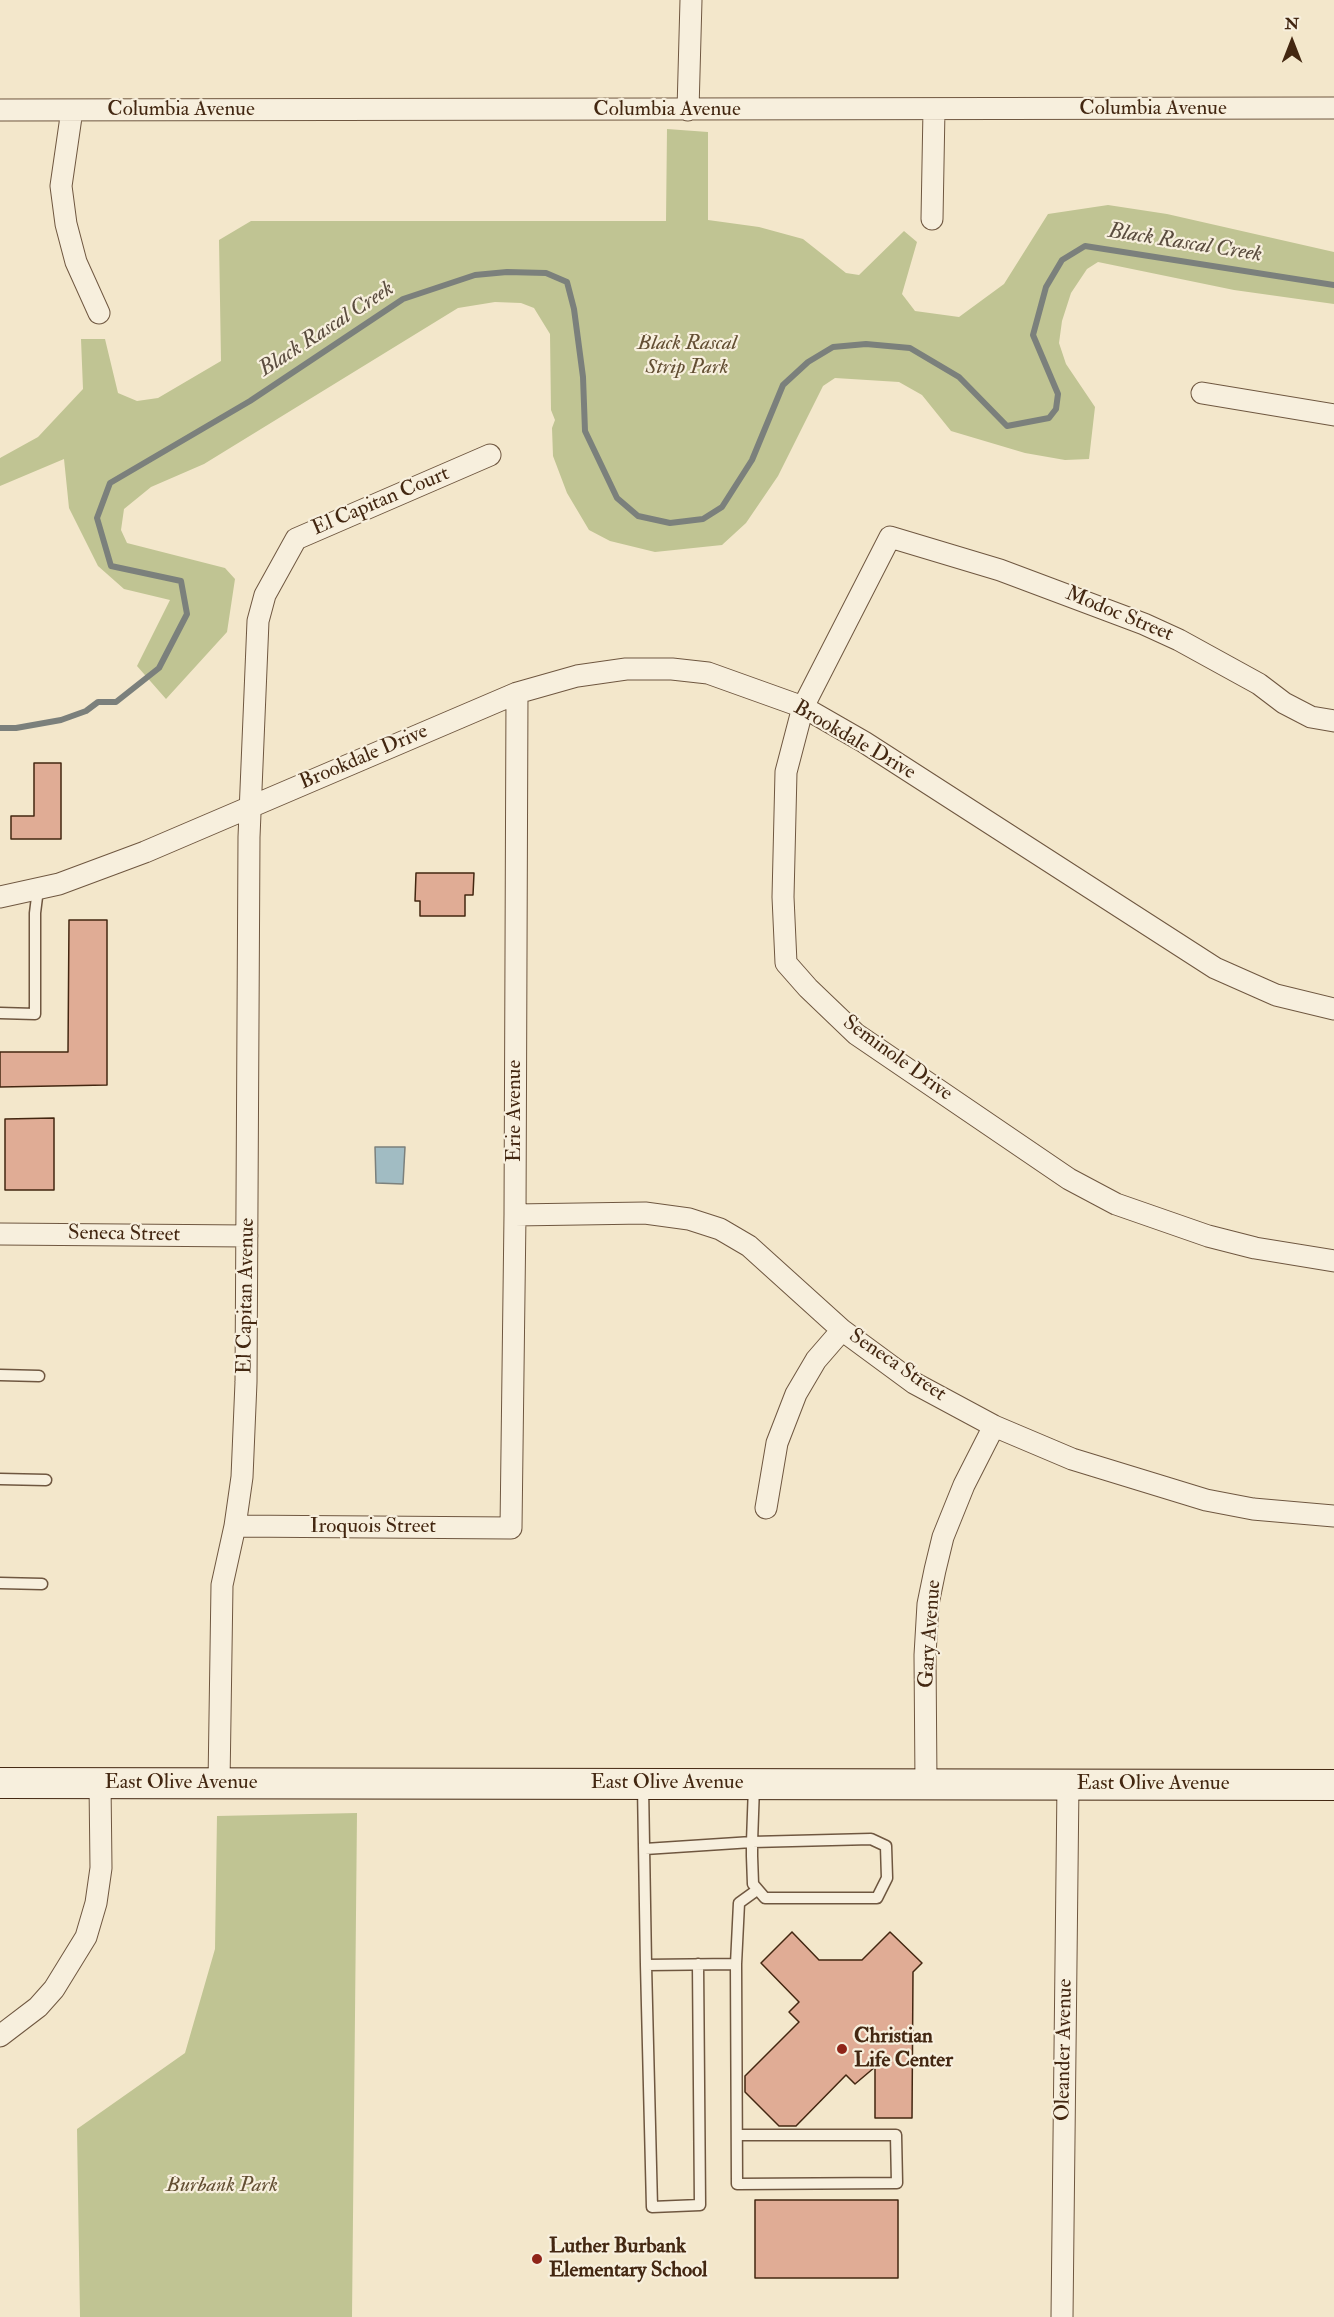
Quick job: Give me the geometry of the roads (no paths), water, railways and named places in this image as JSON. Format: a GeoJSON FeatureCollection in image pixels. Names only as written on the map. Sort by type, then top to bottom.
{"type":"FeatureCollection","features":[{"type":"Feature","properties":{"kind":"main road","name":"East Olive Avenue"},"geometry":{"type":"LineString","coordinates":[[0,1783],[1334,1785]]}},
{"type":"Feature","properties":{"kind":"street"},"geometry":{"type":"LineString","coordinates":[[688,110],[691,0]]}},
{"type":"Feature","properties":{"kind":"street","name":"Columbia Avenue"},"geometry":{"type":"LineString","coordinates":[[0,110],[1334,108]]}},
{"type":"Feature","properties":{"kind":"street"},"geometry":{"type":"LineString","coordinates":[[932,219],[933,109]]}},
{"type":"Feature","properties":{"kind":"street"},"geometry":{"type":"LineString","coordinates":[[72,110],[61,186],[66,224],[76,262],[99,313]]}},
{"type":"Feature","properties":{"kind":"street"},"geometry":{"type":"LineString","coordinates":[[1202,393],[1334,415]]}},
{"type":"Feature","properties":{"kind":"street","name":"El Capitan Court"},"geometry":{"type":"LineString","coordinates":[[251,807],[258,621],[265,595],[296,539],[490,455]]}},
{"type":"Feature","properties":{"kind":"street","name":"Seminole Drive"},"geometry":{"type":"LineString","coordinates":[[890,537],[803,707],[786,772],[783,897],[786,963],[808,988],[856,1034],[1069,1179],[1116,1204],[1208,1236],[1255,1248],[1334,1261]]}},
{"type":"Feature","properties":{"kind":"street","name":"Modoc Street"},"geometry":{"type":"LineString","coordinates":[[890,537],[1000,570],[1144,624],[1179,640],[1259,684],[1284,703],[1311,717],[1334,721]]}},
{"type":"Feature","properties":{"kind":"street","name":"Brookdale Drive"},"geometry":{"type":"LineString","coordinates":[[0,897],[59,884],[145,852],[517,693],[577,676],[626,669],[672,669],[708,674],[803,707],[864,742],[1215,968],[1276,995],[1334,1009]]}},
{"type":"Feature","properties":{"kind":"street","name":"Erie Avenue"},"geometry":{"type":"LineString","coordinates":[[511,1528],[517,693]]}},
{"type":"Feature","properties":{"kind":"street","name":"El Capitan Avenue"},"geometry":{"type":"LineString","coordinates":[[219,1783],[222,1585],[235,1526],[242,1477],[251,807]]}},
{"type":"Feature","properties":{"kind":"street","name":"Seneca Street"},"geometry":{"type":"LineString","coordinates":[[515,1215],[645,1213],[689,1219],[720,1229],[749,1245],[775,1266],[806,1299],[842,1330],[914,1383],[994,1426],[1072,1459],[1206,1500],[1253,1509],[1334,1516]]}},
{"type":"Feature","properties":{"kind":"street","name":"Seneca Street"},"geometry":{"type":"LineString","coordinates":[[0,1234],[247,1236]]}},
{"type":"Feature","properties":{"kind":"street"},"geometry":{"type":"LineString","coordinates":[[766,1508],[777,1443],[796,1394],[816,1360],[842,1330]]}},
{"type":"Feature","properties":{"kind":"street","name":"Gary Avenue"},"geometry":{"type":"LineString","coordinates":[[926,1783],[925,1655],[928,1604],[943,1537],[964,1485],[994,1426]]}},
{"type":"Feature","properties":{"kind":"street","name":"Iroquois Street"},"geometry":{"type":"LineString","coordinates":[[235,1526],[511,1528]]}},
{"type":"Feature","properties":{"kind":"street"},"geometry":{"type":"LineString","coordinates":[[0,2036],[38,2007],[54,1989],[86,1937],[96,1903],[101,1868],[100,1783]]}},
{"type":"Feature","properties":{"kind":"street","name":"Oleander Avenue"},"geometry":{"type":"LineString","coordinates":[[1062,2317],[1068,1783]]}},
{"type":"Feature","properties":{"kind":"lane"},"geometry":{"type":"LineString","coordinates":[[0,1013],[35,1014],[35,913],[38,889]]}},
{"type":"Feature","properties":{"kind":"lane"},"geometry":{"type":"LineString","coordinates":[[0,1375],[39,1376]]}},
{"type":"Feature","properties":{"kind":"lane"},"geometry":{"type":"LineString","coordinates":[[0,1479],[46,1480]]}},
{"type":"Feature","properties":{"kind":"lane"},"geometry":{"type":"LineString","coordinates":[[0,1583],[42,1584]]}},
{"type":"Feature","properties":{"kind":"lane"},"geometry":{"type":"LineString","coordinates":[[643,1783],[652,2207],[700,2205],[698,1964]]}},
{"type":"Feature","properties":{"kind":"lane"},"geometry":{"type":"LineString","coordinates":[[645,1849],[752,1842],[871,1839],[886,1846],[887,1878],[877,1898],[765,1898],[753,1884],[752,1842],[754,1783]]}},
{"type":"Feature","properties":{"kind":"lane"},"geometry":{"type":"LineString","coordinates":[[737,2135],[896,2135],[897,2183],[737,2184],[736,1964],[739,1903],[758,1890]]}},
{"type":"Feature","properties":{"kind":"lane"},"geometry":{"type":"LineString","coordinates":[[646,1965],[736,1964]]}},
{"type":"Feature","properties":{"kind":"water"},"geometry":{"type":"Polygon","coordinates":[[[375,1147],[405,1147],[403,1184],[376,1183],[375,1147]]]}},
{"type":"Feature","properties":{"kind":"waterway","name":"Black Rascal Creek"},"geometry":{"type":"LineString","coordinates":[[0,728],[16,728],[61,720],[86,711],[98,702],[116,702],[159,668],[187,614],[181,581],[111,566],[97,518],[110,483],[250,401],[403,299],[475,275],[507,272],[546,273],[567,282],[574,309],[583,377],[585,431],[617,498],[638,516],[670,523],[703,519],[722,507],[752,460],[783,385],[808,362],[833,347],[866,344],[910,348],[959,377],[1007,426],[1049,418],[1056,409],[1058,394],[1033,335],[1046,287],[1062,260],[1085,246],[1334,285]]}},
{"type":"Feature","properties":{"kind":"place","name":"Christian Life Center"},"geometry":{"type":"Point","coordinates":[842,2049]}},
{"type":"Feature","properties":{"kind":"place","name":"Luther Burbank Elementary School"},"geometry":{"type":"Point","coordinates":[537,2259]}},
{"type":"Feature","properties":{"kind":"park label","name":"Black Rascal Strip Park"},"geometry":{"type":"Point","coordinates":[687,356]}},
{"type":"Feature","properties":{"kind":"park label","name":"Burbank Park"},"geometry":{"type":"Point","coordinates":[222,2186]}}]}
